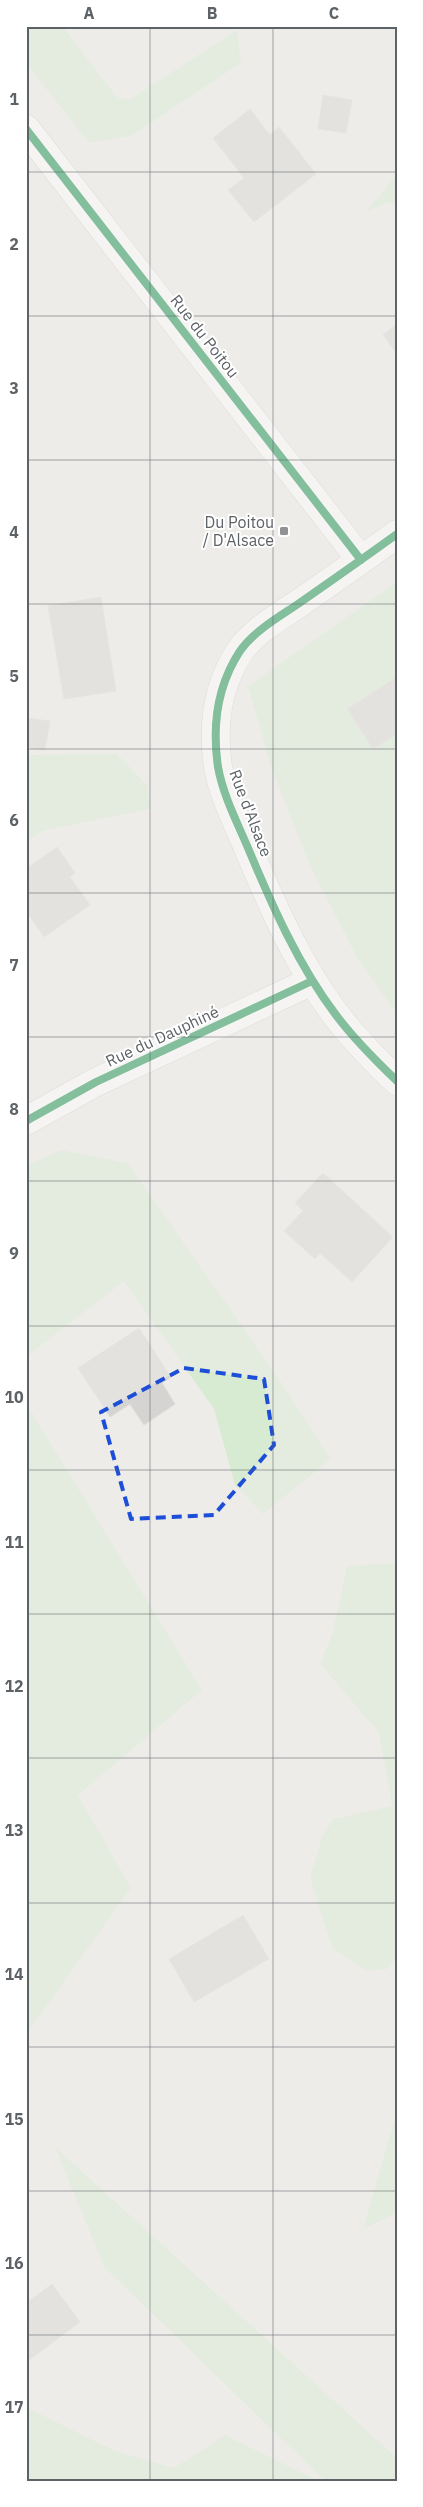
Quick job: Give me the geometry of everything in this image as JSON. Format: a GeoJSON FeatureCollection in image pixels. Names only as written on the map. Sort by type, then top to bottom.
{"type":"FeatureCollection","features":[{"type":"Feature","properties":{"kind":"street","name":"Rue du Poitou"},"geometry":{"type":"LineString","coordinates":[[26,130],[361,560]]}},
{"type":"Feature","properties":{"kind":"street","name":"Rue d'Alsace"},"geometry":{"type":"LineString","coordinates":[[397,534],[265,628],[241,650],[228,672],[218,698],[215,728],[218,767],[226,796],[273,903],[312,980],[336,1015],[373,1059],[397,1081]]}},
{"type":"Feature","properties":{"kind":"street","name":"Rue du Dauphiné"},"geometry":{"type":"LineString","coordinates":[[26,1121],[96,1082],[312,980]]}},
{"type":"Feature","properties":{"kind":"highlighted area"},"geometry":{"type":"Polygon","coordinates":[[[184,1368],[264,1379],[274,1445],[214,1515],[131,1519],[101,1412],[184,1368]]]}},
{"type":"Feature","properties":{"kind":"green space"},"geometry":{"type":"Polygon","coordinates":[[[26,26],[62,26],[117,97],[129,100],[237,30],[241,63],[131,136],[89,143],[26,63],[26,26]]]}},
{"type":"Feature","properties":{"kind":"green space"},"geometry":{"type":"Polygon","coordinates":[[[397,174],[397,202],[388,203],[366,212],[397,174]]]}},
{"type":"Feature","properties":{"kind":"green space"},"geometry":{"type":"Polygon","coordinates":[[[397,582],[397,1014],[358,959],[312,870],[272,770],[248,686],[397,582]]]}},
{"type":"Feature","properties":{"kind":"green space"},"geometry":{"type":"Polygon","coordinates":[[[117,754],[148,786],[151,809],[42,831],[26,842],[26,755],[117,754]]]}},
{"type":"Feature","properties":{"kind":"green space"},"geometry":{"type":"Polygon","coordinates":[[[61,1150],[128,1163],[279,1379],[331,1459],[263,1514],[235,1485],[214,1409],[124,1281],[26,1357],[26,1166],[61,1150]]]}},
{"type":"Feature","properties":{"kind":"green space"},"geometry":{"type":"Polygon","coordinates":[[[26,1403],[202,1690],[78,1795],[131,1888],[26,2035],[26,1403]]]}},
{"type":"Feature","properties":{"kind":"green space"},"geometry":{"type":"Polygon","coordinates":[[[395,1563],[397,1566],[397,1957],[387,1969],[366,1971],[332,1948],[310,1878],[322,1837],[333,1819],[392,1806],[379,1733],[320,1664],[333,1632],[347,1566],[395,1563]]]}},
{"type":"Feature","properties":{"kind":"green space"},"geometry":{"type":"Polygon","coordinates":[[[397,2110],[397,2211],[391,2216],[363,2229],[397,2110]]]}},
{"type":"Feature","properties":{"kind":"green space"},"geometry":{"type":"Polygon","coordinates":[[[55,2147],[397,2458],[397,2481],[325,2481],[104,2267],[55,2147]]]}},
{"type":"Feature","properties":{"kind":"green space"},"geometry":{"type":"Polygon","coordinates":[[[26,2407],[115,2451],[174,2468],[225,2435],[319,2481],[26,2481],[26,2407]]]}},
{"type":"Feature","properties":{"kind":"building"},"geometry":{"type":"Polygon","coordinates":[[[323,95],[352,100],[346,133],[318,129],[323,95]]]}},
{"type":"Feature","properties":{"kind":"building"},"geometry":{"type":"Polygon","coordinates":[[[250,109],[270,135],[279,127],[316,174],[254,222],[228,190],[244,178],[213,138],[250,109]]]}},
{"type":"Feature","properties":{"kind":"building"},"geometry":{"type":"Polygon","coordinates":[[[397,324],[397,354],[383,335],[397,324]]]}},
{"type":"Feature","properties":{"kind":"building"},"geometry":{"type":"Polygon","coordinates":[[[101,597],[116,691],[64,699],[48,606],[101,597]]]}},
{"type":"Feature","properties":{"kind":"building"},"geometry":{"type":"Polygon","coordinates":[[[397,677],[397,734],[373,749],[347,709],[397,677]]]}},
{"type":"Feature","properties":{"kind":"building"},"geometry":{"type":"Polygon","coordinates":[[[26,718],[50,721],[45,750],[26,747],[26,718]]]}},
{"type":"Feature","properties":{"kind":"building"},"geometry":{"type":"Polygon","coordinates":[[[57,847],[75,873],[70,877],[90,905],[44,937],[26,911],[26,869],[57,847]]]}},
{"type":"Feature","properties":{"kind":"building"},"geometry":{"type":"Polygon","coordinates":[[[323,1173],[393,1237],[352,1282],[320,1253],[315,1259],[284,1231],[303,1211],[295,1203],[323,1173]]]}},
{"type":"Feature","properties":{"kind":"building"},"geometry":{"type":"Polygon","coordinates":[[[139,1328],[171,1377],[162,1383],[175,1404],[144,1425],[130,1404],[110,1417],[78,1368],[139,1328]]]}},
{"type":"Feature","properties":{"kind":"building"},"geometry":{"type":"Polygon","coordinates":[[[243,1915],[269,1959],[194,2002],[169,1959],[243,1915]]]}},
{"type":"Feature","properties":{"kind":"building"},"geometry":{"type":"Polygon","coordinates":[[[52,2284],[80,2322],[28,2361],[26,2358],[26,2303],[52,2284]]]}},
{"type":"Feature","properties":{"kind":"cycle path"},"geometry":{"type":"LineString","coordinates":[[26,129],[361,560]]}},
{"type":"Feature","properties":{"kind":"cycle path"},"geometry":{"type":"LineString","coordinates":[[397,534],[252,637],[240,651],[226,678],[221,692],[216,722],[218,767],[227,798],[287,934],[322,996],[365,1049],[397,1081]]}},
{"type":"Feature","properties":{"kind":"cycle path"},"geometry":{"type":"LineString","coordinates":[[26,1121],[96,1082],[312,981]]}},
{"type":"Feature","properties":{"kind":"place","name":"Du Poitou / D'Alsace"},"geometry":{"type":"Point","coordinates":[284,531]}}]}
